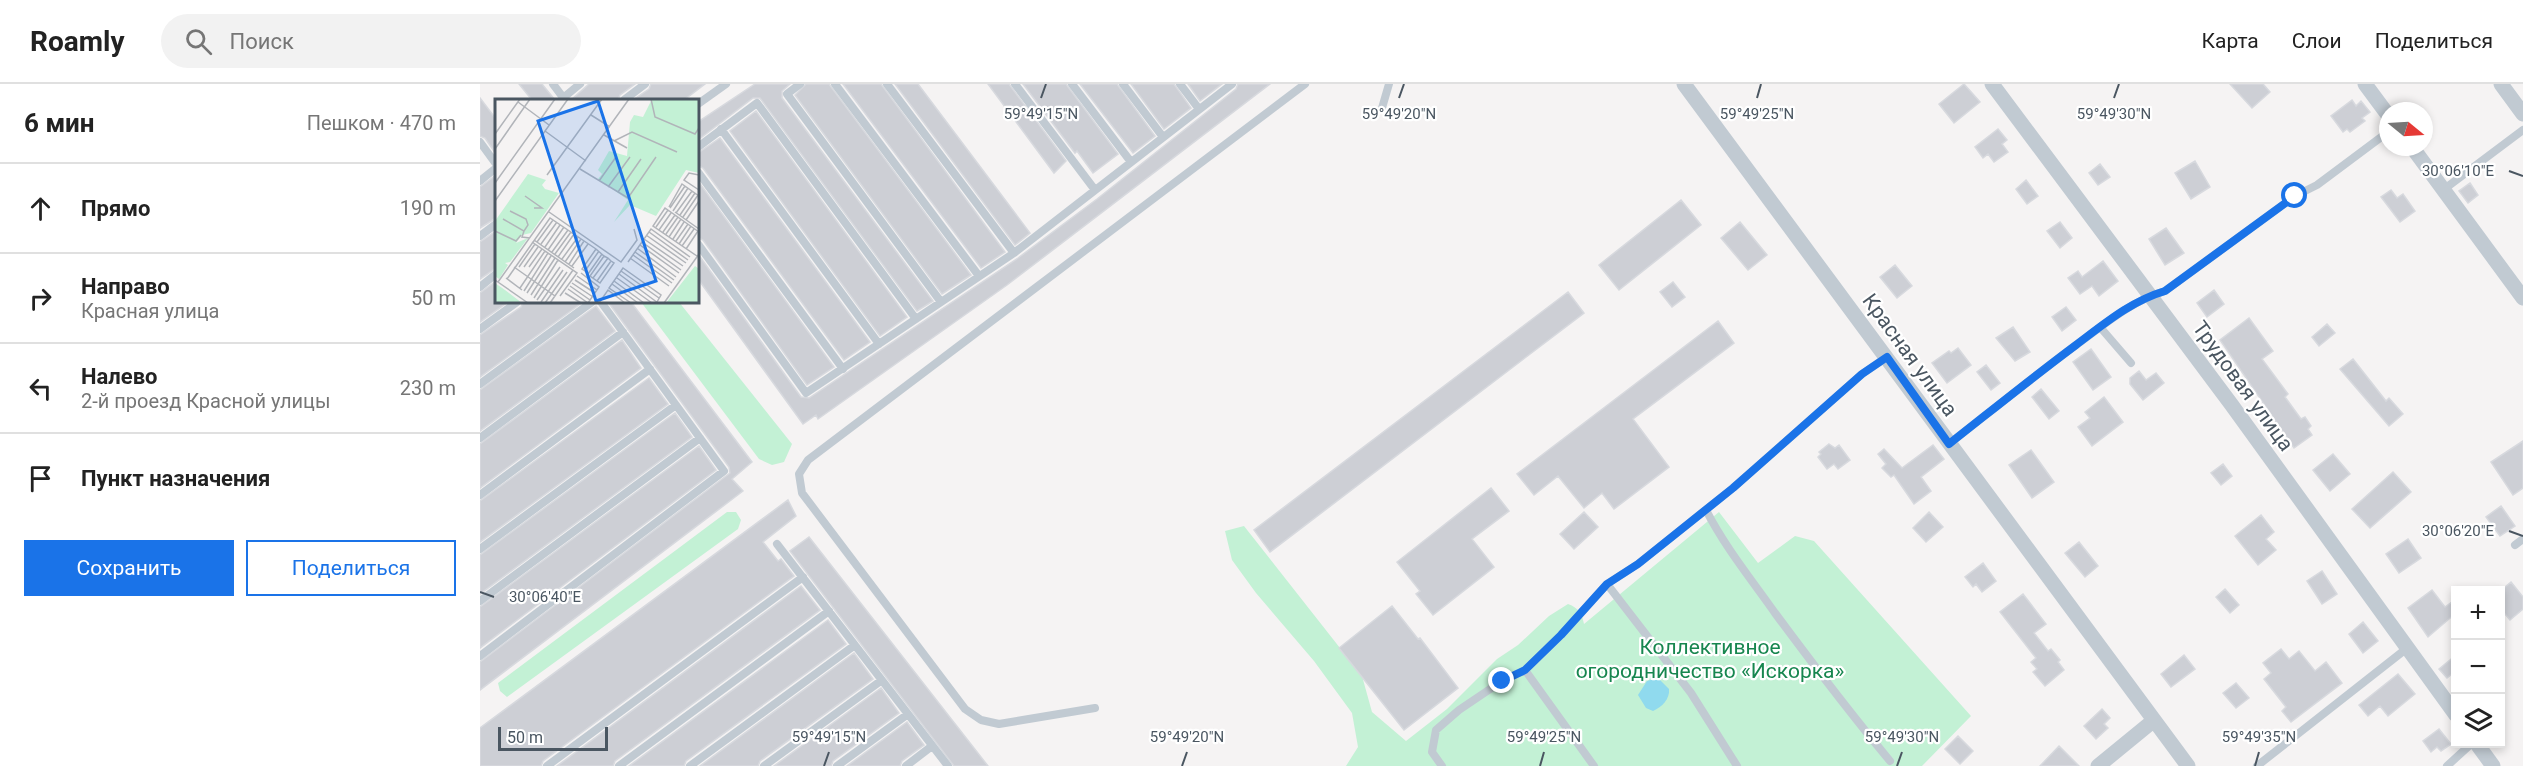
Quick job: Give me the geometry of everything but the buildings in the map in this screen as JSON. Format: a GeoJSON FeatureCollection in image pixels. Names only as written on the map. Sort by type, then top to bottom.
{"type":"FeatureCollection","features":[{"type":"Feature","properties":{"kind":"street","name":"Красная улица"},"geometry":{"type":"LineString","coordinates":[[1684,84],[2188,766]]}},
{"type":"Feature","properties":{"kind":"street","name":"Трудовая улица"},"geometry":{"type":"LineString","coordinates":[[1992,84],[2151,295],[2451,708]]}},
{"type":"Feature","properties":{"kind":"street"},"geometry":{"type":"LineString","coordinates":[[2365,84],[2379,103]]}},
{"type":"Feature","properties":{"kind":"street"},"geometry":{"type":"LineString","coordinates":[[2501,84],[2523,114]]}},
{"type":"Feature","properties":{"kind":"street"},"geometry":{"type":"LineString","coordinates":[[2418,156],[2523,298]]}},
{"type":"Feature","properties":{"kind":"street"},"geometry":{"type":"LineString","coordinates":[[2098,766],[2153,721]]}},
{"type":"Feature","properties":{"kind":"street"},"geometry":{"type":"LineString","coordinates":[[2479,748],[2493,766]]}},
{"type":"Feature","properties":{"kind":"lane"},"geometry":{"type":"LineString","coordinates":[[553,84],[565,99],[580,84]]}},
{"type":"Feature","properties":{"kind":"lane"},"geometry":{"type":"LineString","coordinates":[[625,99],[645,84]]}},
{"type":"Feature","properties":{"kind":"lane"},"geometry":{"type":"LineString","coordinates":[[699,103],[726,84]]}},
{"type":"Feature","properties":{"kind":"lane"},"geometry":{"type":"LineString","coordinates":[[800,84],[787,94],[941,302]]}},
{"type":"Feature","properties":{"kind":"lane"},"geometry":{"type":"LineString","coordinates":[[835,84],[979,276]]}},
{"type":"Feature","properties":{"kind":"lane"},"geometry":{"type":"LineString","coordinates":[[887,84],[1014,253]]}},
{"type":"Feature","properties":{"kind":"lane"},"geometry":{"type":"LineString","coordinates":[[1015,84],[1095,190]]}},
{"type":"Feature","properties":{"kind":"lane"},"geometry":{"type":"LineString","coordinates":[[1072,84],[1131,162]]}},
{"type":"Feature","properties":{"kind":"lane"},"geometry":{"type":"LineString","coordinates":[[1123,84],[1163,137]]}},
{"type":"Feature","properties":{"kind":"lane"},"geometry":{"type":"LineString","coordinates":[[1180,84],[1199,109]]}},
{"type":"Feature","properties":{"kind":"lane"},"geometry":{"type":"LineString","coordinates":[[699,245],[806,393],[1014,253],[1232,84]]}},
{"type":"Feature","properties":{"kind":"lane"},"geometry":{"type":"LineString","coordinates":[[1095,708],[999,724],[981,720],[965,709],[802,493],[799,474],[808,460],[1305,84]]}},
{"type":"Feature","properties":{"kind":"lane"},"geometry":{"type":"LineString","coordinates":[[1382,108],[1389,84]]}},
{"type":"Feature","properties":{"kind":"lane"},"geometry":{"type":"LineString","coordinates":[[699,146],[757,103],[916,319]]}},
{"type":"Feature","properties":{"kind":"lane"},"geometry":{"type":"LineString","coordinates":[[721,129],[879,344]]}},
{"type":"Feature","properties":{"kind":"lane"},"geometry":{"type":"LineString","coordinates":[[2443,190],[2523,130]]}},
{"type":"Feature","properties":{"kind":"lane"},"geometry":{"type":"LineString","coordinates":[[1949,444],[2100,327],[2127,308],[2151,295],[2165,291],[2295,196],[2317,185],[2379,139]]}},
{"type":"Feature","properties":{"kind":"lane"},"geometry":{"type":"LineString","coordinates":[[480,142],[495,164]]}},
{"type":"Feature","properties":{"kind":"lane"},"geometry":{"type":"LineString","coordinates":[[480,180],[495,167]]}},
{"type":"Feature","properties":{"kind":"lane"},"geometry":{"type":"LineString","coordinates":[[699,173],[843,369]]}},
{"type":"Feature","properties":{"kind":"lane"},"geometry":{"type":"LineString","coordinates":[[480,236],[495,225]]}},
{"type":"Feature","properties":{"kind":"lane"},"geometry":{"type":"LineString","coordinates":[[480,286],[495,275]]}},
{"type":"Feature","properties":{"kind":"lane"},"geometry":{"type":"LineString","coordinates":[[480,329],[516,303]]}},
{"type":"Feature","properties":{"kind":"lane"},"geometry":{"type":"LineString","coordinates":[[480,384],[591,303]]}},
{"type":"Feature","properties":{"kind":"lane"},"geometry":{"type":"LineString","coordinates":[[480,656],[724,471],[602,303]]}},
{"type":"Feature","properties":{"kind":"lane"},"geometry":{"type":"LineString","coordinates":[[2100,327],[2131,363]]}},
{"type":"Feature","properties":{"kind":"lane"},"geometry":{"type":"LineString","coordinates":[[480,438],[623,332]]}},
{"type":"Feature","properties":{"kind":"lane"},"geometry":{"type":"LineString","coordinates":[[1442,766],[1432,752],[1436,730],[1459,710],[1493,687],[1525,670],[1561,635],[1607,584],[1638,564],[1706,510],[1862,374],[1887,357]]}},
{"type":"Feature","properties":{"kind":"lane"},"geometry":{"type":"LineString","coordinates":[[480,495],[650,369]]}},
{"type":"Feature","properties":{"kind":"lane"},"geometry":{"type":"LineString","coordinates":[[480,549],[676,405]]}},
{"type":"Feature","properties":{"kind":"lane"},"geometry":{"type":"LineString","coordinates":[[480,601],[700,438]]}},
{"type":"Feature","properties":{"kind":"lane"},"geometry":{"type":"LineString","coordinates":[[1706,510],[1737,560],[1840,702],[1890,761]]}},
{"type":"Feature","properties":{"kind":"lane"},"geometry":{"type":"LineString","coordinates":[[2515,545],[2523,539]]}},
{"type":"Feature","properties":{"kind":"lane"},"geometry":{"type":"LineString","coordinates":[[777,544],[948,766]]}},
{"type":"Feature","properties":{"kind":"lane"},"geometry":{"type":"LineString","coordinates":[[547,766],[803,577]]}},
{"type":"Feature","properties":{"kind":"lane"},"geometry":{"type":"LineString","coordinates":[[1607,584],[1691,693],[1737,766]]}},
{"type":"Feature","properties":{"kind":"lane"},"geometry":{"type":"LineString","coordinates":[[619,766],[829,611]]}},
{"type":"Feature","properties":{"kind":"lane"},"geometry":{"type":"LineString","coordinates":[[690,766],[855,645]]}},
{"type":"Feature","properties":{"kind":"lane"},"geometry":{"type":"LineString","coordinates":[[2257,766],[2406,649]]}},
{"type":"Feature","properties":{"kind":"lane"},"geometry":{"type":"LineString","coordinates":[[1525,670],[1594,766]]}},
{"type":"Feature","properties":{"kind":"lane"},"geometry":{"type":"LineString","coordinates":[[764,766],[882,680]]}},
{"type":"Feature","properties":{"kind":"lane"},"geometry":{"type":"LineString","coordinates":[[837,766],[908,714]]}},
{"type":"Feature","properties":{"kind":"lane"},"geometry":{"type":"LineString","coordinates":[[906,766],[933,746]]}},
{"type":"Feature","properties":{"kind":"lane"},"geometry":{"type":"LineString","coordinates":[[2447,766],[2467,748]]}},
{"type":"Feature","properties":{"kind":"green space"},"geometry":{"type":"Polygon","coordinates":[[[642,303],[680,303],[792,444],[784,462],[772,465],[759,459],[642,303]]]}},
{"type":"Feature","properties":{"kind":"green space"},"geometry":{"type":"Polygon","coordinates":[[[727,512],[736,512],[741,520],[738,529],[507,697],[500,691],[498,683],[727,512]]]}},
{"type":"Feature","properties":{"kind":"green space","name":"Коллективное огородничество «Искорка»"},"geometry":{"type":"Polygon","coordinates":[[[1719,512],[1758,563],[1795,536],[1814,541],[1971,716],[1922,766],[1346,766],[1358,747],[1352,713],[1314,661],[1256,593],[1232,560],[1225,531],[1244,526],[1362,676],[1372,712],[1406,741],[1447,709],[1497,659],[1518,645],[1549,616],[1568,604],[1579,612],[1584,624],[1719,512]]]}},
{"type":"Feature","properties":{"kind":"water"},"geometry":{"type":"Polygon","coordinates":[[[1658,678],[1669,689],[1669,693],[1665,702],[1653,711],[1646,708],[1638,695],[1647,681],[1658,678]]]}},
{"type":"Feature","properties":{"kind":"route"},"geometry":{"type":"LineString","coordinates":[[1502,681],[1525,670],[1543,654],[1607,584],[1638,564],[1706,510],[1862,374],[1887,357],[1949,444],[2038,373],[2127,308],[2151,295],[2165,291],[2295,196]]}}]}
